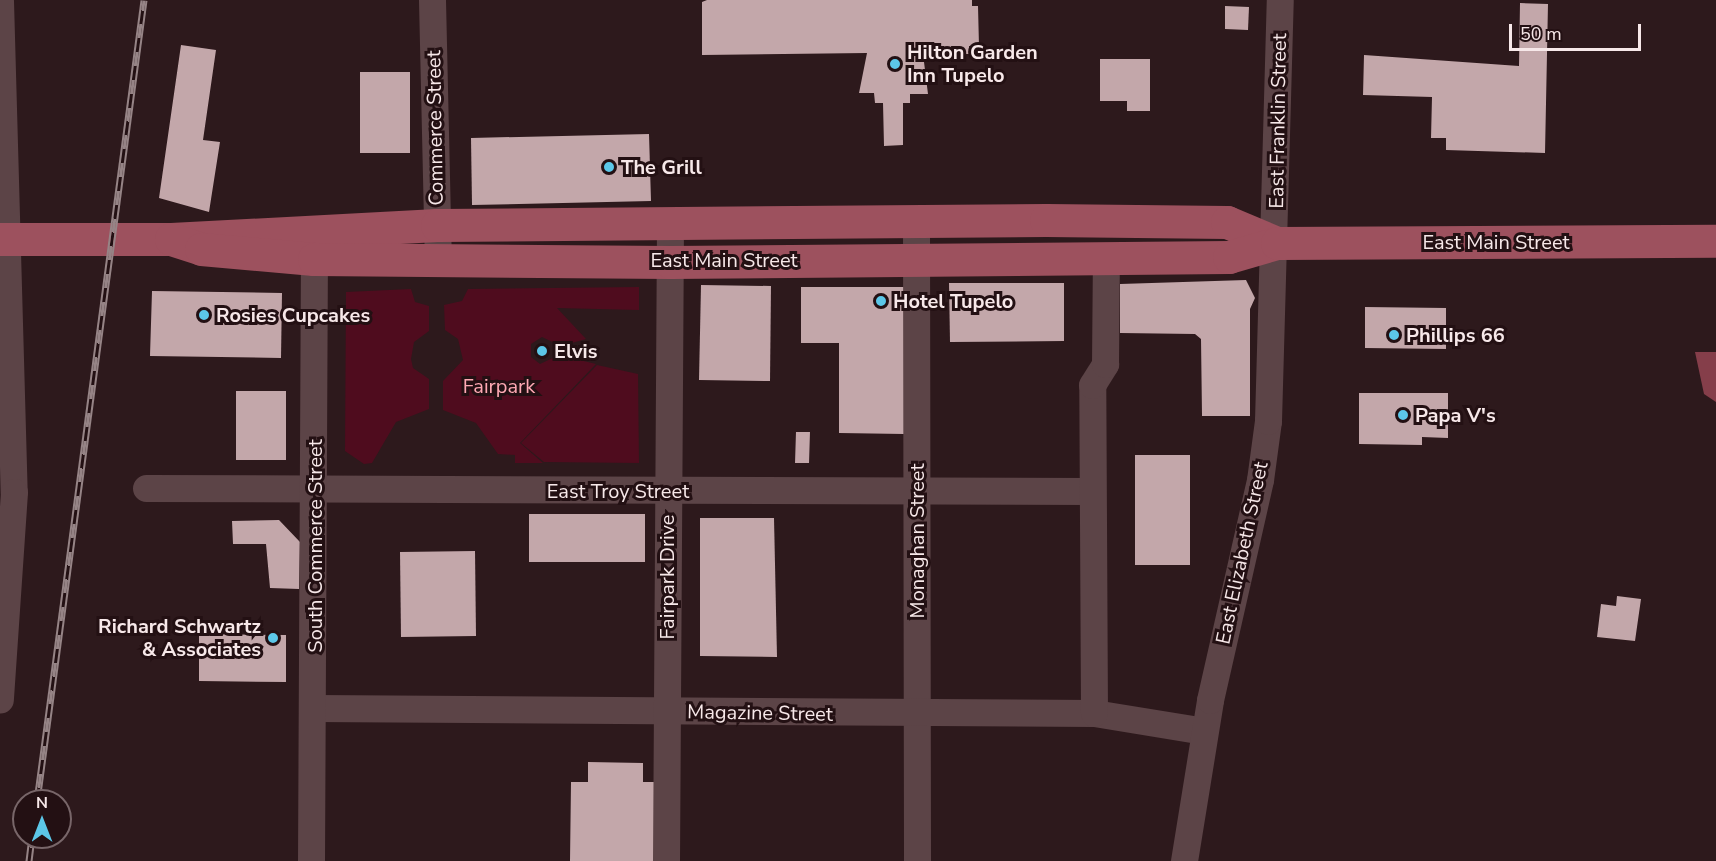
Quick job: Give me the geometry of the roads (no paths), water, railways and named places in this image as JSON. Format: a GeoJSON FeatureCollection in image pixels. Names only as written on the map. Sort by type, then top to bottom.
{"type":"FeatureCollection","features":[{"type":"Feature","properties":{"kind":"main road","name":"East Main Street"},"geometry":{"type":"LineString","coordinates":[[314,245],[437,225],[916,221],[1227,222],[1277,243]]}},
{"type":"Feature","properties":{"kind":"main road","name":"East Main Street"},"geometry":{"type":"LineString","coordinates":[[5,239],[171,239],[201,249],[314,245],[438,256],[670,262],[1240,256],[1277,243],[1716,241]]}},
{"type":"Feature","properties":{"kind":"street","name":"Commerce Street"},"geometry":{"type":"LineString","coordinates":[[432,0],[438,256]]}},
{"type":"Feature","properties":{"kind":"street","name":"East Franklin Street"},"geometry":{"type":"LineString","coordinates":[[1277,243],[1280,0]]}},
{"type":"Feature","properties":{"kind":"street"},"geometry":{"type":"LineString","coordinates":[[0,1],[7,492],[0,700]]}},
{"type":"Feature","properties":{"kind":"street","name":"Monaghan Street"},"geometry":{"type":"LineString","coordinates":[[916,221],[917,861]]}},
{"type":"Feature","properties":{"kind":"street","name":"Fairpark Drive"},"geometry":{"type":"LineString","coordinates":[[666,861],[668,711],[666,491],[671,468],[670,222]]}},
{"type":"Feature","properties":{"kind":"street","name":"East Elizabeth Street"},"geometry":{"type":"LineString","coordinates":[[1185,861],[1204,731],[1260,480],[1277,243]]}},
{"type":"Feature","properties":{"kind":"street","name":"South Commerce Street"},"geometry":{"type":"LineString","coordinates":[[311,861],[317,488],[314,245]]}},
{"type":"Feature","properties":{"kind":"street"},"geometry":{"type":"LineString","coordinates":[[1094,713],[1090,491],[1092,385],[1105,363],[1106,257]]}},
{"type":"Feature","properties":{"kind":"street","name":"East Troy Street"},"geometry":{"type":"LineString","coordinates":[[146,488],[1090,491]]}},
{"type":"Feature","properties":{"kind":"street","name":"Magazine Street"},"geometry":{"type":"LineString","coordinates":[[314,708],[917,715],[1094,713],[1204,731]]}},
{"type":"Feature","properties":{"kind":"railway"},"geometry":{"type":"LineString","coordinates":[[39,789],[144,0]]}},
{"type":"Feature","properties":{"kind":"railway"},"geometry":{"type":"LineString","coordinates":[[29,861],[30,849]]}},
{"type":"Feature","properties":{"kind":"place","name":"Hilton Garden Inn Tupelo"},"geometry":{"type":"Point","coordinates":[895,64]}},
{"type":"Feature","properties":{"kind":"place","name":"The Grill"},"geometry":{"type":"Point","coordinates":[609,167]}},
{"type":"Feature","properties":{"kind":"place","name":"Hotel Tupelo"},"geometry":{"type":"Point","coordinates":[881,301]}},
{"type":"Feature","properties":{"kind":"place","name":"Rosies Cupcakes"},"geometry":{"type":"Point","coordinates":[204,315]}},
{"type":"Feature","properties":{"kind":"place","name":"Phillips 66"},"geometry":{"type":"Point","coordinates":[1394,335]}},
{"type":"Feature","properties":{"kind":"place","name":"Elvis"},"geometry":{"type":"Point","coordinates":[542,351]}},
{"type":"Feature","properties":{"kind":"place","name":"Papa V's"},"geometry":{"type":"Point","coordinates":[1403,415]}},
{"type":"Feature","properties":{"kind":"place","name":"Richard Schwartz & Associates"},"geometry":{"type":"Point","coordinates":[273,638]}},
{"type":"Feature","properties":{"kind":"park label","name":"Fairpark"},"geometry":{"type":"Point","coordinates":[499,386]}}]}
